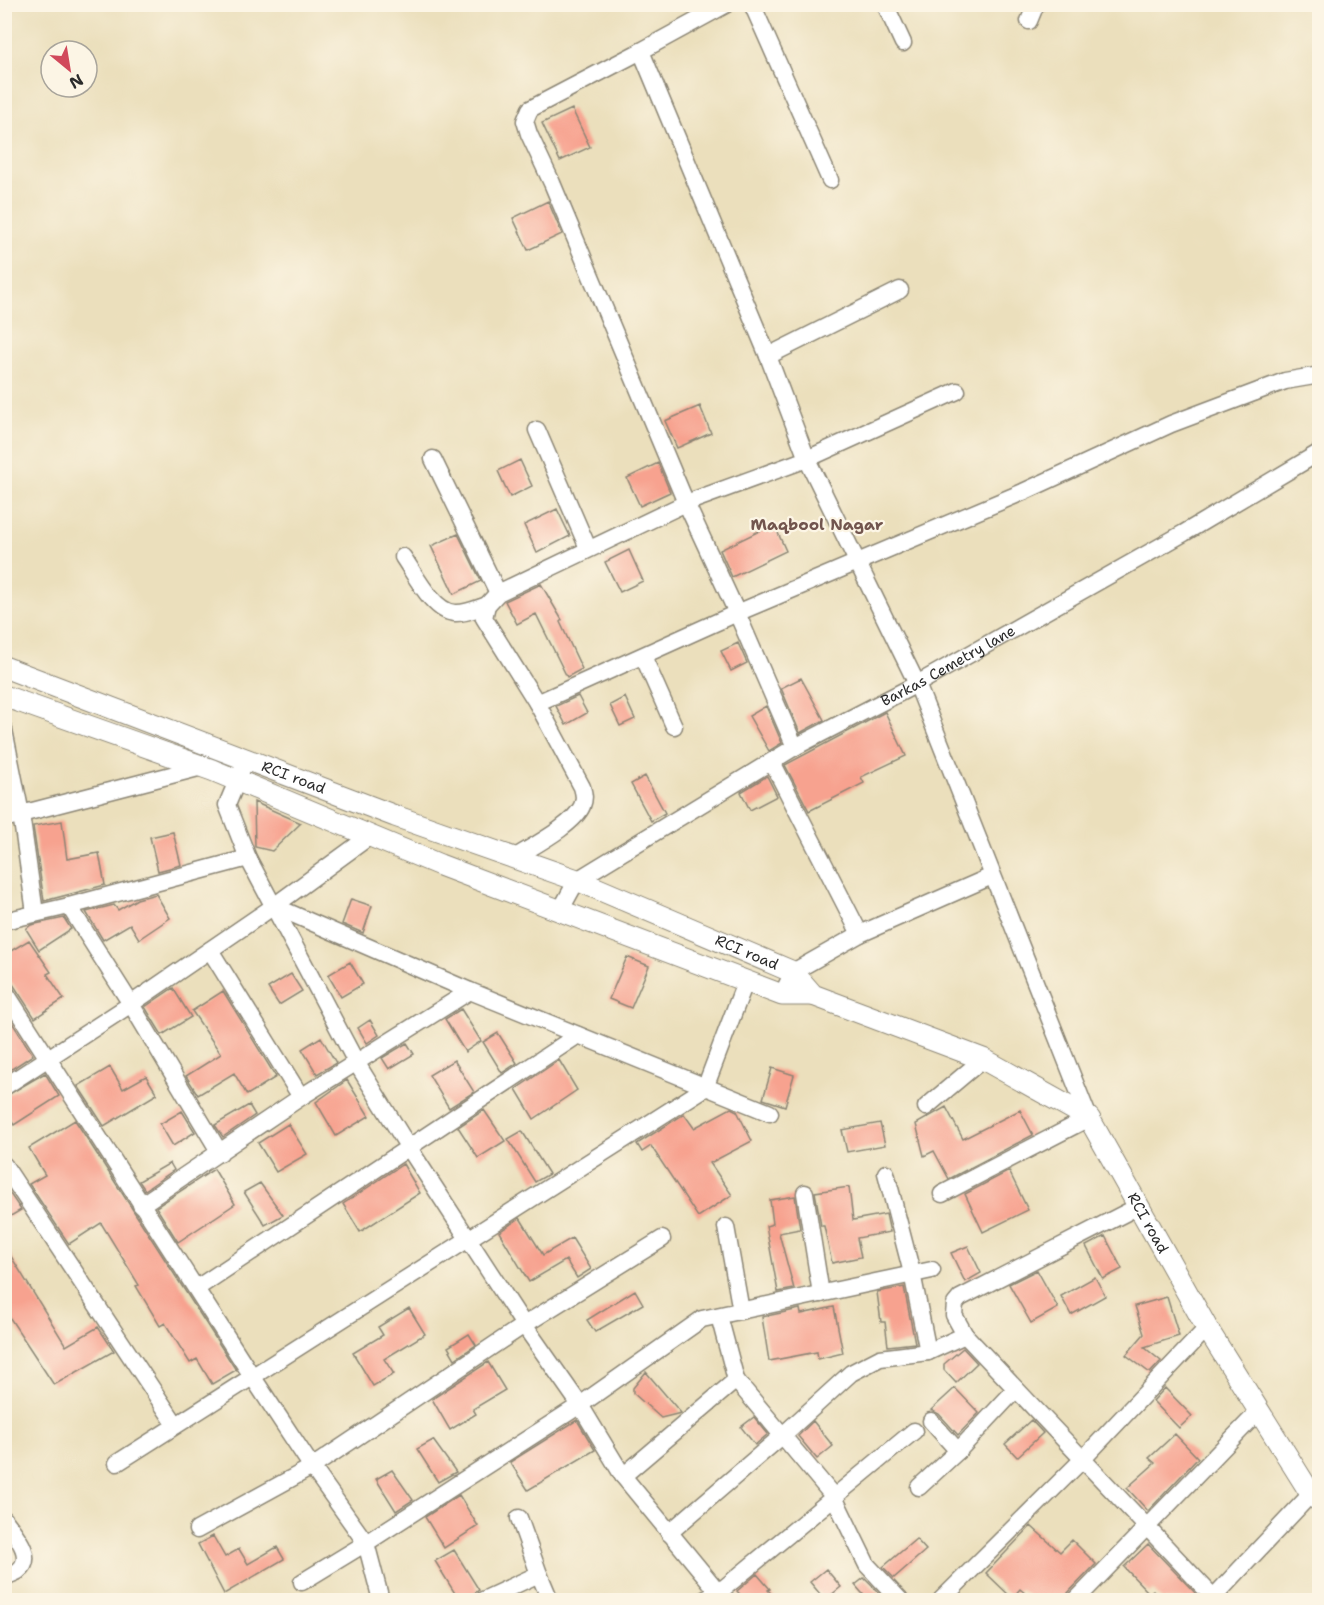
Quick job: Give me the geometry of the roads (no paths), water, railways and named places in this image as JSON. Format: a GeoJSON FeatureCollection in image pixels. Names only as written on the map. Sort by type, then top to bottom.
{"type":"FeatureCollection","features":[{"type":"Feature","properties":{"kind":"street"},"geometry":{"type":"LineString","coordinates":[[727,4],[530,109],[525,121],[686,503],[738,613],[795,747]]}},
{"type":"Feature","properties":{"kind":"street"},"geometry":{"type":"LineString","coordinates":[[752,4],[830,180]]}},
{"type":"Feature","properties":{"kind":"street"},"geometry":{"type":"LineString","coordinates":[[885,4],[903,43]]}},
{"type":"Feature","properties":{"kind":"street"},"geometry":{"type":"LineString","coordinates":[[1029,21],[1036,4]]}},
{"type":"Feature","properties":{"kind":"street"},"geometry":{"type":"LineString","coordinates":[[641,51],[768,356],[807,459],[917,684],[1089,1118],[942,1194]]}},
{"type":"Feature","properties":{"kind":"street"},"geometry":{"type":"LineString","coordinates":[[768,356],[900,290]]}},
{"type":"Feature","properties":{"kind":"street"},"geometry":{"type":"LineString","coordinates":[[537,703],[738,613],[1023,492],[1171,424],[1285,381],[1320,375]]}},
{"type":"Feature","properties":{"kind":"street"},"geometry":{"type":"LineString","coordinates":[[403,557],[436,605],[445,611],[457,614],[492,599],[588,548],[686,503],[807,459],[957,391]]}},
{"type":"Feature","properties":{"kind":"street"},"geometry":{"type":"LineString","coordinates":[[537,430],[588,548]]}},
{"type":"Feature","properties":{"kind":"street","name":"Barkas Cemetry lane"},"geometry":{"type":"LineString","coordinates":[[577,880],[795,747],[917,684],[1184,533],[1320,452]]}},
{"type":"Feature","properties":{"kind":"street"},"geometry":{"type":"LineString","coordinates":[[433,459],[492,599],[484,618],[489,630],[537,703],[582,787],[584,798],[581,808],[573,819],[514,858]]}},
{"type":"Feature","properties":{"kind":"street"},"geometry":{"type":"LineString","coordinates":[[643,656],[674,726]]}},
{"type":"Feature","properties":{"kind":"street","name":"RCI road"},"geometry":{"type":"LineString","coordinates":[[4,667],[395,816],[577,880],[792,972],[813,995],[983,1059],[1089,1118],[1207,1328],[1258,1412],[1316,1498]]}},
{"type":"Feature","properties":{"kind":"street"},"geometry":{"type":"LineString","coordinates":[[4,696],[202,767],[440,865],[746,981],[782,994],[813,995]]}},
{"type":"Feature","properties":{"kind":"street"},"geometry":{"type":"LineString","coordinates":[[4,730],[21,814],[35,913]]}},
{"type":"Feature","properties":{"kind":"street"},"geometry":{"type":"LineString","coordinates":[[246,760],[227,805],[248,858],[356,1062],[524,1325],[580,1405],[623,1476],[669,1533],[715,1598],[914,1431]]}},
{"type":"Feature","properties":{"kind":"street"},"geometry":{"type":"LineString","coordinates":[[772,762],[860,934]]}},
{"type":"Feature","properties":{"kind":"street"},"geometry":{"type":"LineString","coordinates":[[4,819],[202,767]]}},
{"type":"Feature","properties":{"kind":"street"},"geometry":{"type":"LineString","coordinates":[[4,1087],[210,950],[370,836]]}},
{"type":"Feature","properties":{"kind":"street"},"geometry":{"type":"LineString","coordinates":[[4,921],[248,858]]}},
{"type":"Feature","properties":{"kind":"street"},"geometry":{"type":"LineString","coordinates":[[782,994],[792,972],[860,934],[992,876]]}},
{"type":"Feature","properties":{"kind":"street"},"geometry":{"type":"LineString","coordinates":[[561,911],[577,880]]}},
{"type":"Feature","properties":{"kind":"street"},"geometry":{"type":"LineString","coordinates":[[69,906],[220,1153]]}},
{"type":"Feature","properties":{"kind":"street"},"geometry":{"type":"LineString","coordinates":[[274,906],[470,991],[770,1113]]}},
{"type":"Feature","properties":{"kind":"street"},"geometry":{"type":"LineString","coordinates":[[210,950],[301,1097]]}},
{"type":"Feature","properties":{"kind":"street"},"geometry":{"type":"LineString","coordinates":[[117,1463],[705,1088],[746,981]]}},
{"type":"Feature","properties":{"kind":"street"},"geometry":{"type":"LineString","coordinates":[[4,990],[252,1376],[366,1544],[381,1600]]}},
{"type":"Feature","properties":{"kind":"street"},"geometry":{"type":"LineString","coordinates":[[141,1205],[301,1097],[470,991]]}},
{"type":"Feature","properties":{"kind":"street"},"geometry":{"type":"LineString","coordinates":[[197,1288],[578,1035]]}},
{"type":"Feature","properties":{"kind":"street"},"geometry":{"type":"LineString","coordinates":[[926,1107],[983,1059]]}},
{"type":"Feature","properties":{"kind":"street"},"geometry":{"type":"LineString","coordinates":[[4,1165],[176,1425]]}},
{"type":"Feature","properties":{"kind":"street"},"geometry":{"type":"LineString","coordinates":[[886,1173],[912,1273],[928,1352]]}},
{"type":"Feature","properties":{"kind":"street"},"geometry":{"type":"LineString","coordinates":[[805,1193],[821,1294]]}},
{"type":"Feature","properties":{"kind":"street"},"geometry":{"type":"LineString","coordinates":[[1137,1207],[960,1298],[955,1304],[954,1315],[965,1335],[1214,1600],[1316,1498]]}},
{"type":"Feature","properties":{"kind":"street"},"geometry":{"type":"LineString","coordinates":[[726,1227],[741,1311]]}},
{"type":"Feature","properties":{"kind":"street"},"geometry":{"type":"LineString","coordinates":[[197,1530],[312,1467],[524,1325],[662,1239]]}},
{"type":"Feature","properties":{"kind":"street"},"geometry":{"type":"LineString","coordinates":[[302,1582],[366,1544],[580,1405],[702,1319],[932,1270]]}},
{"type":"Feature","properties":{"kind":"street"},"geometry":{"type":"LineString","coordinates":[[718,1316],[736,1380],[834,1497],[867,1565],[900,1600]]}},
{"type":"Feature","properties":{"kind":"street"},"geometry":{"type":"LineString","coordinates":[[941,1600],[1082,1460],[1207,1328]]}},
{"type":"Feature","properties":{"kind":"street"},"geometry":{"type":"LineString","coordinates":[[669,1533],[851,1373],[880,1358],[928,1352],[965,1335]]}},
{"type":"Feature","properties":{"kind":"street"},"geometry":{"type":"LineString","coordinates":[[623,1476],[736,1380]]}},
{"type":"Feature","properties":{"kind":"street"},"geometry":{"type":"LineString","coordinates":[[919,1487],[958,1451],[1016,1389]]}},
{"type":"Feature","properties":{"kind":"street"},"geometry":{"type":"LineString","coordinates":[[1076,1600],[1258,1412]]}},
{"type":"Feature","properties":{"kind":"street"},"geometry":{"type":"LineString","coordinates":[[931,1421],[958,1451]]}},
{"type":"Feature","properties":{"kind":"street"},"geometry":{"type":"LineString","coordinates":[[519,1518],[550,1600]]}},
{"type":"Feature","properties":{"kind":"street"},"geometry":{"type":"LineString","coordinates":[[4,1519],[25,1551],[25,1564],[19,1571],[4,1577]]}},
{"type":"Feature","properties":{"kind":"street"},"geometry":{"type":"LineString","coordinates":[[483,1600],[539,1574]]}},
{"type":"Feature","properties":{"kind":"district","name":"Maqbool Nagar"},"geometry":{"type":"Point","coordinates":[817,524]}}]}
